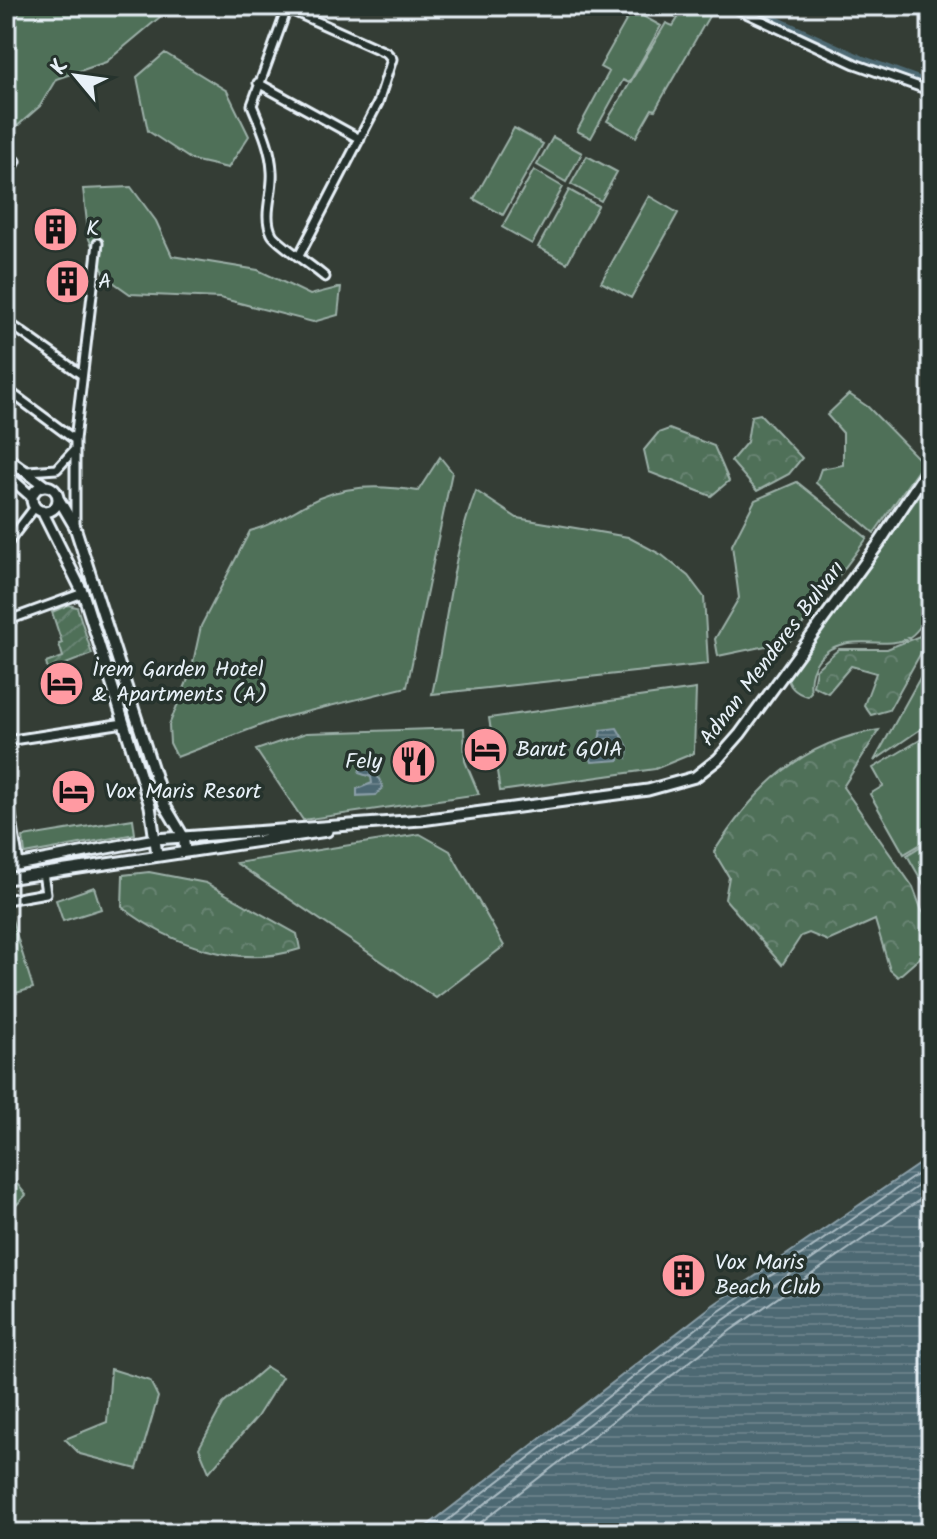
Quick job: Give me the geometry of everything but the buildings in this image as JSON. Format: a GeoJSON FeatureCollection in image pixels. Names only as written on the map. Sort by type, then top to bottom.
{"type":"FeatureCollection","features":[{"type":"Feature","properties":{"kind":"main road"},"geometry":{"type":"LineString","coordinates":[[6,457],[45,486],[54,489],[75,527],[164,804],[183,836],[185,850]]}},
{"type":"Feature","properties":{"kind":"main road","name":"Adnan Menderes Bulvarı"},"geometry":{"type":"LineString","coordinates":[[157,854],[648,790],[695,777],[718,759],[740,734],[880,542],[931,464]]}},
{"type":"Feature","properties":{"kind":"main road"},"geometry":{"type":"LineString","coordinates":[[6,474],[37,505],[83,593],[150,806],[157,854],[6,879]]}},
{"type":"Feature","properties":{"kind":"main road"},"geometry":{"type":"LineString","coordinates":[[37,505],[38,488],[45,486]]}},
{"type":"Feature","properties":{"kind":"main road"},"geometry":{"type":"LineString","coordinates":[[37,505],[53,508],[58,498]]}},
{"type":"Feature","properties":{"kind":"main road","name":"Adnan Menderes Bulvarı"},"geometry":{"type":"LineString","coordinates":[[155,839],[358,826]]}},
{"type":"Feature","properties":{"kind":"main road"},"geometry":{"type":"LineString","coordinates":[[6,867],[155,839]]}},
{"type":"Feature","properties":{"kind":"street"},"geometry":{"type":"LineString","coordinates":[[731,6],[855,64],[931,91]]}},
{"type":"Feature","properties":{"kind":"street"},"geometry":{"type":"LineString","coordinates":[[300,254],[387,83],[392,59],[387,53],[286,7],[252,105],[270,152],[273,176],[267,223],[274,238],[300,254],[325,277]]}},
{"type":"Feature","properties":{"kind":"street"},"geometry":{"type":"LineString","coordinates":[[258,83],[360,139]]}},
{"type":"Feature","properties":{"kind":"street"},"geometry":{"type":"LineString","coordinates":[[6,156],[16,161],[6,179]]}},
{"type":"Feature","properties":{"kind":"street"},"geometry":{"type":"LineString","coordinates":[[75,527],[75,445],[98,243]]}},
{"type":"Feature","properties":{"kind":"street"},"geometry":{"type":"LineString","coordinates":[[6,321],[82,375]]}},
{"type":"Feature","properties":{"kind":"street"},"geometry":{"type":"LineString","coordinates":[[6,389],[75,445]]}},
{"type":"Feature","properties":{"kind":"street"},"geometry":{"type":"LineString","coordinates":[[28,471],[57,469],[75,445]]}},
{"type":"Feature","properties":{"kind":"street"},"geometry":{"type":"LineString","coordinates":[[6,545],[37,505]]}},
{"type":"Feature","properties":{"kind":"street"},"geometry":{"type":"LineString","coordinates":[[6,621],[83,593]]}},
{"type":"Feature","properties":{"kind":"street"},"geometry":{"type":"LineString","coordinates":[[6,741],[124,723]]}},
{"type":"Feature","properties":{"kind":"street"},"geometry":{"type":"LineString","coordinates":[[6,784],[19,864]]}},
{"type":"Feature","properties":{"kind":"street"},"geometry":{"type":"LineString","coordinates":[[6,900],[46,893],[43,873]]}},
{"type":"Feature","properties":{"kind":"green space"},"geometry":{"type":"Polygon","coordinates":[[[6,6],[150,6],[160,17],[106,62],[56,79],[40,106],[6,136],[6,6]]]}},
{"type":"Feature","properties":{"kind":"green space"},"geometry":{"type":"Polygon","coordinates":[[[676,6],[703,6],[712,11],[636,137],[607,121],[666,23],[673,26],[678,18],[672,14],[676,6]]]}},
{"type":"Feature","properties":{"kind":"green space"},"geometry":{"type":"Polygon","coordinates":[[[632,10],[661,26],[629,83],[623,80],[591,138],[577,131],[609,72],[600,67],[632,10]]]}},
{"type":"Feature","properties":{"kind":"green space"},"geometry":{"type":"Polygon","coordinates":[[[165,53],[227,91],[249,136],[228,168],[192,160],[148,131],[137,77],[165,53]]]}},
{"type":"Feature","properties":{"kind":"green space"},"geometry":{"type":"Polygon","coordinates":[[[514,128],[543,144],[503,215],[474,199],[514,128]]]}},
{"type":"Feature","properties":{"kind":"green space"},"geometry":{"type":"Polygon","coordinates":[[[553,137],[582,153],[566,182],[537,165],[553,137]]]}},
{"type":"Feature","properties":{"kind":"green space"},"geometry":{"type":"Polygon","coordinates":[[[587,156],[617,172],[601,201],[571,184],[587,156]]]}},
{"type":"Feature","properties":{"kind":"green space"},"geometry":{"type":"Polygon","coordinates":[[[534,170],[563,187],[532,244],[502,227],[534,170]]]}},
{"type":"Feature","properties":{"kind":"green space"},"geometry":{"type":"Polygon","coordinates":[[[131,187],[156,221],[172,256],[258,270],[310,295],[341,287],[338,315],[313,322],[220,298],[130,294],[106,277],[89,239],[83,189],[131,187]]]}},
{"type":"Feature","properties":{"kind":"green space"},"geometry":{"type":"Polygon","coordinates":[[[569,190],[598,206],[567,263],[538,247],[569,190]]]}},
{"type":"Feature","properties":{"kind":"green space"},"geometry":{"type":"Polygon","coordinates":[[[649,196],[678,213],[631,298],[601,282],[649,196]]]}},
{"type":"Feature","properties":{"kind":"green space"},"geometry":{"type":"Polygon","coordinates":[[[849,394],[868,407],[923,463],[874,533],[816,483],[821,469],[843,465],[843,433],[827,415],[849,394]]]}},
{"type":"Feature","properties":{"kind":"green space"},"geometry":{"type":"Polygon","coordinates":[[[760,414],[802,458],[789,474],[757,491],[731,461],[747,442],[751,416],[760,414]]]}},
{"type":"Feature","properties":{"kind":"green space"},"geometry":{"type":"Polygon","coordinates":[[[669,429],[714,446],[729,481],[711,496],[649,472],[644,450],[658,433],[669,429]]]}},
{"type":"Feature","properties":{"kind":"green space"},"geometry":{"type":"Polygon","coordinates":[[[440,457],[452,472],[407,687],[277,719],[177,757],[170,743],[169,725],[191,672],[201,626],[250,531],[334,493],[375,487],[418,491],[440,457]]]}},
{"type":"Feature","properties":{"kind":"green space"},"geometry":{"type":"Polygon","coordinates":[[[931,480],[931,606],[923,622],[915,633],[896,642],[848,643],[831,649],[814,667],[811,692],[807,696],[799,693],[791,685],[787,674],[931,480]]]}},
{"type":"Feature","properties":{"kind":"green space"},"geometry":{"type":"Polygon","coordinates":[[[797,482],[867,538],[790,641],[718,656],[715,639],[739,598],[732,545],[755,500],[797,482]]]}},
{"type":"Feature","properties":{"kind":"green space"},"geometry":{"type":"Polygon","coordinates":[[[476,491],[517,518],[628,537],[662,555],[688,576],[704,597],[708,664],[432,694],[455,565],[476,491]]]}},
{"type":"Feature","properties":{"kind":"green space"},"geometry":{"type":"Polygon","coordinates":[[[68,605],[77,607],[92,654],[48,671],[46,663],[63,657],[52,612],[68,605]]]}},
{"type":"Feature","properties":{"kind":"green space"},"geometry":{"type":"Polygon","coordinates":[[[931,614],[927,642],[889,710],[871,715],[864,705],[876,673],[851,666],[828,693],[813,686],[816,669],[839,649],[887,649],[920,636],[931,614]]]}},
{"type":"Feature","properties":{"kind":"green space"},"geometry":{"type":"Polygon","coordinates":[[[931,660],[931,722],[874,761],[927,665],[931,660]]]}},
{"type":"Feature","properties":{"kind":"green space"},"geometry":{"type":"Polygon","coordinates":[[[696,689],[694,753],[655,769],[500,791],[489,718],[696,689]]]}},
{"type":"Feature","properties":{"kind":"green space"},"geometry":{"type":"Polygon","coordinates":[[[931,727],[931,838],[904,854],[870,794],[883,786],[873,768],[925,737],[923,734],[931,727]]]}},
{"type":"Feature","properties":{"kind":"green space"},"geometry":{"type":"Polygon","coordinates":[[[464,728],[465,761],[479,794],[303,820],[256,750],[306,733],[464,728]]]}},
{"type":"Feature","properties":{"kind":"green space"},"geometry":{"type":"Polygon","coordinates":[[[879,730],[843,787],[913,887],[922,911],[931,920],[931,948],[898,977],[890,970],[875,920],[828,941],[809,933],[801,936],[782,965],[725,899],[729,877],[714,852],[746,808],[782,772],[826,745],[879,730]]]}},
{"type":"Feature","properties":{"kind":"green space"},"geometry":{"type":"Polygon","coordinates":[[[133,819],[135,834],[25,854],[23,837],[133,819]]]}},
{"type":"Feature","properties":{"kind":"green space"},"geometry":{"type":"Polygon","coordinates":[[[420,834],[450,851],[504,946],[436,998],[236,863],[420,834]]]}},
{"type":"Feature","properties":{"kind":"green space"},"geometry":{"type":"Polygon","coordinates":[[[931,840],[931,897],[907,855],[931,840]]]}},
{"type":"Feature","properties":{"kind":"green space"},"geometry":{"type":"Polygon","coordinates":[[[149,872],[206,883],[297,934],[300,949],[277,954],[229,955],[206,950],[162,932],[122,907],[123,875],[149,872]]]}},
{"type":"Feature","properties":{"kind":"green space"},"geometry":{"type":"Polygon","coordinates":[[[94,887],[101,909],[63,921],[56,900],[94,887]]]}},
{"type":"Feature","properties":{"kind":"green space"},"geometry":{"type":"Polygon","coordinates":[[[12,920],[33,988],[6,996],[6,922],[12,920]]]}},
{"type":"Feature","properties":{"kind":"green space"},"geometry":{"type":"Polygon","coordinates":[[[6,1170],[26,1195],[6,1216],[6,1170]]]}},
{"type":"Feature","properties":{"kind":"green space"},"geometry":{"type":"Polygon","coordinates":[[[266,1367],[282,1377],[257,1417],[209,1472],[199,1448],[223,1404],[266,1367]]]}},
{"type":"Feature","properties":{"kind":"green space"},"geometry":{"type":"Polygon","coordinates":[[[111,1369],[150,1381],[158,1397],[137,1469],[80,1454],[65,1439],[107,1422],[111,1369]]]}},
{"type":"Feature","properties":{"kind":"water"},"geometry":{"type":"Polygon","coordinates":[[[617,728],[628,747],[627,757],[624,753],[619,754],[619,760],[592,762],[590,756],[615,748],[612,738],[599,741],[601,730],[617,728]]]}},
{"type":"Feature","properties":{"kind":"water"},"geometry":{"type":"Polygon","coordinates":[[[381,757],[378,777],[383,787],[376,795],[357,796],[357,789],[372,783],[371,777],[359,773],[363,758],[381,757]]]}},
{"type":"Feature","properties":{"kind":"water"},"geometry":{"type":"Polygon","coordinates":[[[931,1156],[931,1533],[418,1533],[713,1305],[931,1156]]]}},
{"type":"Feature","properties":{"kind":"waterway"},"geometry":{"type":"LineString","coordinates":[[746,6],[862,59],[931,84]]}},
{"type":"Feature","properties":{"kind":"place","name":"K"},"geometry":{"type":"Point","coordinates":[55,229]}},
{"type":"Feature","properties":{"kind":"place","name":"A"},"geometry":{"type":"Point","coordinates":[67,282]}},
{"type":"Feature","properties":{"kind":"place","name":"İrem Garden Hotel & Apartments (A)"},"geometry":{"type":"Point","coordinates":[61,683]}},
{"type":"Feature","properties":{"kind":"place","name":"Barut GOIA"},"geometry":{"type":"Point","coordinates":[485,750]}},
{"type":"Feature","properties":{"kind":"place","name":"Fely"},"geometry":{"type":"Point","coordinates":[413,762]}},
{"type":"Feature","properties":{"kind":"place","name":"Vox Maris Resort"},"geometry":{"type":"Point","coordinates":[74,792]}},
{"type":"Feature","properties":{"kind":"place","name":"Vox Maris Beach Club"},"geometry":{"type":"Point","coordinates":[684,1276]}}]}
